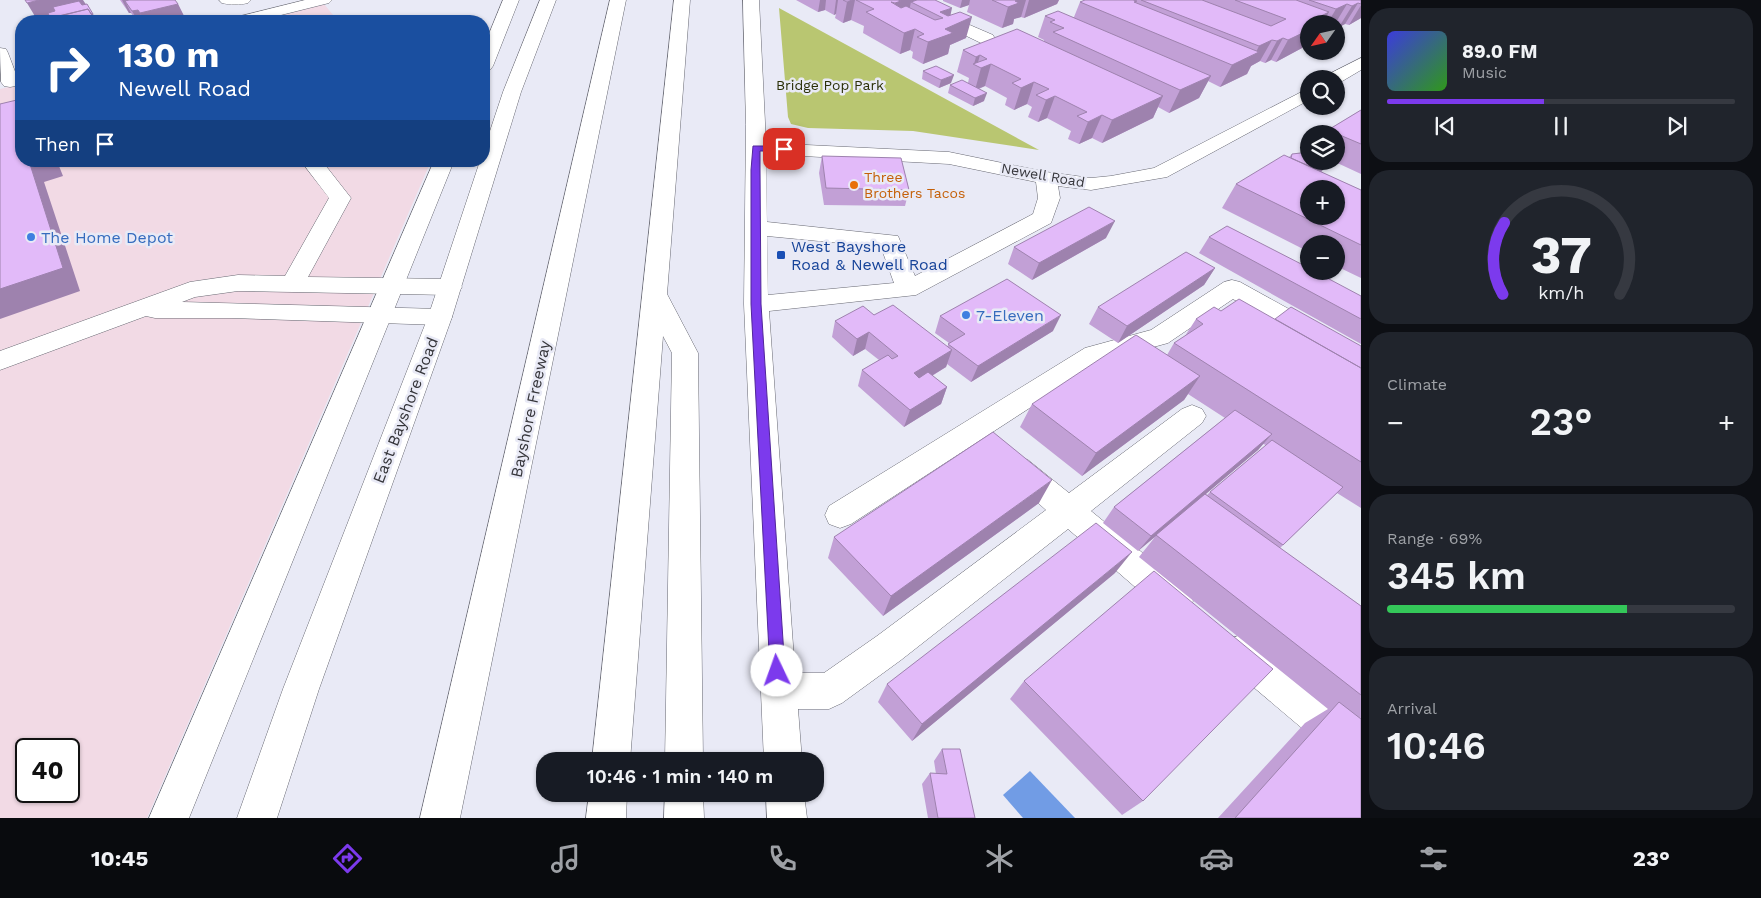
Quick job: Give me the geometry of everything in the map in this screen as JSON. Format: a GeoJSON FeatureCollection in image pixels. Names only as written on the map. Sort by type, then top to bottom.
{"type":"FeatureCollection","features":[{"type":"Feature","properties":{"kind":"main road"},"geometry":{"type":"LineString","coordinates":[[227,0],[243,0]]}},
{"type":"Feature","properties":{"kind":"main road"},"geometry":{"type":"LineString","coordinates":[[263,15],[324,0]]}},
{"type":"Feature","properties":{"kind":"main road"},"geometry":{"type":"LineString","coordinates":[[490,51],[511,0]]}},
{"type":"Feature","properties":{"kind":"main road","name":"East Bayshore Road"},"geometry":{"type":"LineString","coordinates":[[490,161],[512,92],[548,0]]}},
{"type":"Feature","properties":{"kind":"main road","name":"Bayshore Freeway"},"geometry":{"type":"LineString","coordinates":[[440,818],[618,0]]}},
{"type":"Feature","properties":{"kind":"main road"},"geometry":{"type":"LineString","coordinates":[[612,752],[682,0]]}},
{"type":"Feature","properties":{"kind":"main road"},"geometry":{"type":"LineString","coordinates":[[751,0],[756,148],[756,304],[782,752]]}},
{"type":"Feature","properties":{"kind":"main road"},"geometry":{"type":"LineString","coordinates":[[917,6],[987,39]]}},
{"type":"Feature","properties":{"kind":"main road"},"geometry":{"type":"LineString","coordinates":[[0,52],[11,82]]}},
{"type":"Feature","properties":{"kind":"main road"},"geometry":{"type":"LineString","coordinates":[[1345,72],[1361,63]]}},
{"type":"Feature","properties":{"kind":"main road","name":"Newell Road"},"geometry":{"type":"LineString","coordinates":[[756,148],[949,158],[1046,178],[1091,184],[1134,179],[1160,173],[1300,97]]}},
{"type":"Feature","properties":{"kind":"main road"},"geometry":{"type":"LineString","coordinates":[[292,284],[340,198],[315,167]]}},
{"type":"Feature","properties":{"kind":"main road"},"geometry":{"type":"LineString","coordinates":[[169,818],[442,167]]}},
{"type":"Feature","properties":{"kind":"main road","name":"East Bayshore Road"},"geometry":{"type":"LineString","coordinates":[[257,818],[301,689],[445,302],[488,167]]}},
{"type":"Feature","properties":{"kind":"main road"},"geometry":{"type":"LineString","coordinates":[[756,304],[908,290],[1042,218],[1049,198],[1046,178]]}},
{"type":"Feature","properties":{"kind":"main road"},"geometry":{"type":"LineString","coordinates":[[756,228],[890,241],[908,290]]}},
{"type":"Feature","properties":{"kind":"main road"},"geometry":{"type":"LineString","coordinates":[[0,361],[190,290],[216,285],[392,286],[445,302]]}},
{"type":"Feature","properties":{"kind":"main road"},"geometry":{"type":"LineString","coordinates":[[840,515],[1094,354],[1159,337],[1232,288],[1361,361]]}},
{"type":"Feature","properties":{"kind":"main road"},"geometry":{"type":"LineString","coordinates":[[655,295],[685,353],[684,752]]}},
{"type":"Feature","properties":{"kind":"main road"},"geometry":{"type":"LineString","coordinates":[[136,311],[183,309],[380,315],[445,302]]}},
{"type":"Feature","properties":{"kind":"main road"},"geometry":{"type":"LineString","coordinates":[[779,690],[829,691],[889,648],[1192,416]]}},
{"type":"Feature","properties":{"kind":"main road"},"geometry":{"type":"LineString","coordinates":[[972,430],[1361,754]]}},
{"type":"Feature","properties":{"kind":"main road"},"geometry":{"type":"LineString","coordinates":[[606,818],[607,802]]}},
{"type":"Feature","properties":{"kind":"main road"},"geometry":{"type":"LineString","coordinates":[[684,802],[684,818]]}},
{"type":"Feature","properties":{"kind":"main road"},"geometry":{"type":"LineString","coordinates":[[786,802],[787,818]]}},
{"type":"Feature","properties":{"kind":"shaded area"},"geometry":{"type":"Polygon","coordinates":[[[324,4],[333,15],[283,15],[324,4]]]}},
{"type":"Feature","properties":{"kind":"shaded area"},"geometry":{"type":"Polygon","coordinates":[[[15,85],[15,167],[428,167],[147,818],[0,818],[0,89],[15,85]]]}},
{"type":"Feature","properties":{"kind":"green space","name":"Bridge Pop Park"},"geometry":{"type":"Polygon","coordinates":[[[779,8],[1039,150],[913,131],[808,128],[791,124],[788,117],[779,8]]]}},
{"type":"Feature","properties":{"kind":"water"},"geometry":{"type":"Polygon","coordinates":[[[1030,771],[1075,818],[1023,818],[1003,795],[1030,771]]]}},
{"type":"Feature","properties":{"kind":"building"},"geometry":{"type":"Polygon","coordinates":[[[25,0],[39,0],[27,3],[25,0]]]}},
{"type":"Feature","properties":{"kind":"building"},"geometry":{"type":"Polygon","coordinates":[[[175,0],[178,4],[140,13],[138,10],[132,11],[125,1],[175,0]]]}},
{"type":"Feature","properties":{"kind":"building"},"geometry":{"type":"Polygon","coordinates":[[[856,0],[898,0],[901,1],[891,2],[901,8],[906,6],[935,20],[943,18],[911,2],[935,0],[952,8],[940,12],[948,16],[960,12],[972,17],[945,29],[953,33],[928,42],[917,37],[924,34],[915,29],[904,33],[866,12],[874,9],[856,0]]]}},
{"type":"Feature","properties":{"kind":"building"},"geometry":{"type":"Polygon","coordinates":[[[992,0],[1017,0],[1015,1],[1019,3],[1008,7],[992,0]]]}},
{"type":"Feature","properties":{"kind":"building"},"geometry":{"type":"Polygon","coordinates":[[[1085,0],[1137,1],[1134,2],[1259,52],[1232,65],[1080,2],[1085,0]]]}},
{"type":"Feature","properties":{"kind":"building"},"geometry":{"type":"Polygon","coordinates":[[[1141,0],[1202,0],[1271,26],[1286,19],[1235,0],[1296,0],[1329,12],[1323,15],[1300,15],[1300,34],[1288,40],[1283,38],[1277,41],[1272,40],[1259,46],[1141,0]]]}},
{"type":"Feature","properties":{"kind":"building"},"geometry":{"type":"Polygon","coordinates":[[[1309,0],[1361,0],[1361,4],[1358,3],[1352,6],[1347,4],[1336,9],[1309,0]]]}},
{"type":"Feature","properties":{"kind":"building"},"geometry":{"type":"Polygon","coordinates":[[[79,1],[82,5],[87,4],[93,14],[88,9],[63,15],[49,15],[48,13],[55,11],[53,7],[79,1]]]}},
{"type":"Feature","properties":{"kind":"building"},"geometry":{"type":"Polygon","coordinates":[[[88,9],[92,15],[64,15],[88,9]]]}},
{"type":"Feature","properties":{"kind":"building"},"geometry":{"type":"Polygon","coordinates":[[[1058,11],[1211,76],[1180,90],[1053,32],[1064,28],[1050,22],[1055,20],[1045,16],[1058,11]]]}},
{"type":"Feature","properties":{"kind":"building"},"geometry":{"type":"Polygon","coordinates":[[[1017,29],[1163,96],[1112,120],[1102,115],[1088,122],[1077,116],[1087,112],[1055,96],[1046,100],[1036,95],[1049,89],[1034,82],[1021,88],[1012,83],[1021,79],[991,64],[981,68],[973,64],[987,59],[980,55],[976,57],[963,50],[1017,29]]]}},
{"type":"Feature","properties":{"kind":"building"},"geometry":{"type":"Polygon","coordinates":[[[936,66],[954,75],[941,80],[923,71],[936,66]]]}},
{"type":"Feature","properties":{"kind":"building"},"geometry":{"type":"Polygon","coordinates":[[[962,80],[987,93],[975,98],[950,85],[962,80]]]}},
{"type":"Feature","properties":{"kind":"building","name":"The Home Depot"},"geometry":{"type":"Polygon","coordinates":[[[15,100],[15,167],[31,167],[63,268],[0,289],[0,104],[15,100]]]}},
{"type":"Feature","properties":{"kind":"building"},"geometry":{"type":"Polygon","coordinates":[[[1361,110],[1361,144],[1345,137],[1345,125],[1336,125],[1361,110]]]}},
{"type":"Feature","properties":{"kind":"building"},"geometry":{"type":"Polygon","coordinates":[[[1300,153],[1300,162],[1291,158],[1292,154],[1300,153]]]}},
{"type":"Feature","properties":{"kind":"building"},"geometry":{"type":"Polygon","coordinates":[[[1284,155],[1300,162],[1300,170],[1317,170],[1339,180],[1300,180],[1300,215],[1236,184],[1284,155]]]}},
{"type":"Feature","properties":{"kind":"building"},"geometry":{"type":"Polygon","coordinates":[[[822,156],[901,158],[909,190],[826,188],[822,156]]]}},
{"type":"Feature","properties":{"kind":"building"},"geometry":{"type":"Polygon","coordinates":[[[1345,183],[1361,190],[1361,245],[1345,237],[1345,235],[1341,235],[1320,225],[1345,225],[1345,183]]]}},
{"type":"Feature","properties":{"kind":"building"},"geometry":{"type":"Polygon","coordinates":[[[1089,207],[1115,221],[1039,263],[1014,247],[1089,207]]]}},
{"type":"Feature","properties":{"kind":"building"},"geometry":{"type":"Polygon","coordinates":[[[1227,226],[1300,263],[1300,280],[1331,280],[1361,296],[1361,319],[1209,237],[1227,226]]]}},
{"type":"Feature","properties":{"kind":"building"},"geometry":{"type":"Polygon","coordinates":[[[1186,252],[1215,268],[1127,326],[1098,307],[1186,252]]]}},
{"type":"Feature","properties":{"kind":"building"},"geometry":{"type":"Polygon","coordinates":[[[1007,279],[1061,315],[978,366],[948,344],[965,334],[940,316],[1007,279]]]}},
{"type":"Feature","properties":{"kind":"building"},"geometry":{"type":"Polygon","coordinates":[[[1239,299],[1361,368],[1361,462],[1174,343],[1203,324],[1196,319],[1214,307],[1221,311],[1239,299]]]}},
{"type":"Feature","properties":{"kind":"building"},"geometry":{"type":"Polygon","coordinates":[[[893,305],[952,350],[914,373],[919,378],[928,372],[947,387],[910,410],[862,370],[888,355],[892,359],[898,356],[869,332],[857,339],[835,321],[863,306],[874,315],[893,305]]]}},
{"type":"Feature","properties":{"kind":"building"},"geometry":{"type":"Polygon","coordinates":[[[1291,307],[1361,346],[1361,368],[1275,319],[1291,307]]]}},
{"type":"Feature","properties":{"kind":"building"},"geometry":{"type":"Polygon","coordinates":[[[1136,335],[1200,376],[1096,453],[1032,404],[1136,335]]]}},
{"type":"Feature","properties":{"kind":"building"},"geometry":{"type":"Polygon","coordinates":[[[1235,410],[1272,434],[1151,536],[1114,507],[1235,410]]]}},
{"type":"Feature","properties":{"kind":"building"},"geometry":{"type":"Polygon","coordinates":[[[993,432],[1052,480],[891,596],[834,537],[993,432]]]}},
{"type":"Feature","properties":{"kind":"building"},"geometry":{"type":"Polygon","coordinates":[[[1272,440],[1343,487],[1283,545],[1210,492],[1272,440]]]}},
{"type":"Feature","properties":{"kind":"building"},"geometry":{"type":"Polygon","coordinates":[[[1205,494],[1361,606],[1361,695],[1156,535],[1205,494]]]}},
{"type":"Feature","properties":{"kind":"building"},"geometry":{"type":"Polygon","coordinates":[[[1096,523],[1132,552],[922,724],[887,684],[1096,523]]]}},
{"type":"Feature","properties":{"kind":"building"},"geometry":{"type":"Polygon","coordinates":[[[1154,571],[1273,669],[1143,801],[1024,681],[1154,571]]]}},
{"type":"Feature","properties":{"kind":"building"},"geometry":{"type":"Polygon","coordinates":[[[1339,702],[1361,719],[1361,818],[1235,818],[1339,702]]]}},
{"type":"Feature","properties":{"kind":"building"},"geometry":{"type":"Polygon","coordinates":[[[942,749],[960,749],[975,818],[938,818],[930,773],[947,774],[942,749]]]}},
{"type":"Feature","properties":{"kind":"place","name":"Three Brothers Tacos"},"geometry":{"type":"Point","coordinates":[854,185]}},
{"type":"Feature","properties":{"kind":"place","name":"The Home Depot"},"geometry":{"type":"Point","coordinates":[31,237]}},
{"type":"Feature","properties":{"kind":"place","name":"West Bayshore Road & Newell Road"},"geometry":{"type":"Point","coordinates":[781,255]}},
{"type":"Feature","properties":{"kind":"place","name":"7-Eleven"},"geometry":{"type":"Point","coordinates":[966,315]}},
{"type":"Feature","properties":{"kind":"route"},"geometry":{"type":"LineString","coordinates":[[777,671],[756,304],[756,148],[784,149]]}}]}
